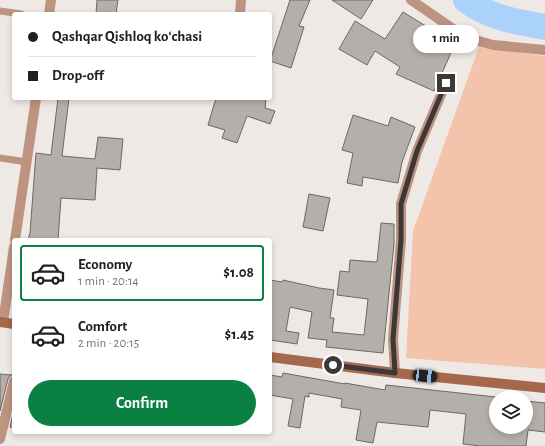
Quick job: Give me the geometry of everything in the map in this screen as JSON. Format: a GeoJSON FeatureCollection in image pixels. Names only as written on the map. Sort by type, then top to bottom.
{"type":"FeatureCollection","features":[{"type":"Feature","properties":{"kind":"main road"},"geometry":{"type":"LineString","coordinates":[[1,322],[12,324]]}},
{"type":"Feature","properties":{"kind":"main road"},"geometry":{"type":"LineString","coordinates":[[272,357],[395,373],[545,388]]}},
{"type":"Feature","properties":{"kind":"street"},"geometry":{"type":"LineString","coordinates":[[49,12],[51,0]]}},
{"type":"Feature","properties":{"kind":"street"},"geometry":{"type":"LineString","coordinates":[[240,12],[241,0]]}},
{"type":"Feature","properties":{"kind":"street"},"geometry":{"type":"LineString","coordinates":[[411,0],[465,37],[493,45],[545,50]]}},
{"type":"Feature","properties":{"kind":"street"},"geometry":{"type":"LineString","coordinates":[[395,373],[393,339],[401,240],[401,204],[417,151],[446,83]]}},
{"type":"Feature","properties":{"kind":"street"},"geometry":{"type":"LineString","coordinates":[[15,238],[36,100]]}},
{"type":"Feature","properties":{"kind":"street"},"geometry":{"type":"LineString","coordinates":[[1,322],[12,259]]}},
{"type":"Feature","properties":{"kind":"street"},"geometry":{"type":"LineString","coordinates":[[0,439],[12,389]]}},
{"type":"Feature","properties":{"kind":"lane"},"geometry":{"type":"LineString","coordinates":[[0,11],[12,13]]}},
{"type":"Feature","properties":{"kind":"lane"},"geometry":{"type":"LineString","coordinates":[[0,158],[27,162]]}},
{"type":"Feature","properties":{"kind":"shaded area"},"geometry":{"type":"Polygon","coordinates":[[[479,47],[545,56],[545,369],[406,358],[413,231],[479,47]]]}},
{"type":"Feature","properties":{"kind":"building"},"geometry":{"type":"Polygon","coordinates":[[[97,0],[118,0],[116,12],[96,12],[97,0]]]}},
{"type":"Feature","properties":{"kind":"building"},"geometry":{"type":"Polygon","coordinates":[[[290,0],[310,0],[299,26],[304,27],[291,68],[272,62],[272,55],[290,0]]]}},
{"type":"Feature","properties":{"kind":"building"},"geometry":{"type":"Polygon","coordinates":[[[332,0],[373,0],[361,19],[332,0]]]}},
{"type":"Feature","properties":{"kind":"building"},"geometry":{"type":"Polygon","coordinates":[[[403,12],[429,28],[426,33],[454,46],[434,91],[396,74],[400,67],[375,51],[367,65],[339,49],[355,21],[385,39],[403,12]]]}},
{"type":"Feature","properties":{"kind":"building"},"geometry":{"type":"Polygon","coordinates":[[[58,100],[69,100],[62,156],[95,159],[98,137],[123,139],[120,170],[97,168],[95,200],[61,198],[58,238],[29,238],[36,153],[51,155],[58,100]]]}},
{"type":"Feature","properties":{"kind":"building"},"geometry":{"type":"Polygon","coordinates":[[[215,100],[266,100],[265,108],[275,111],[270,124],[247,116],[237,143],[222,138],[225,130],[208,125],[215,100]]]}},
{"type":"Feature","properties":{"kind":"building"},"geometry":{"type":"Polygon","coordinates":[[[353,115],[388,126],[391,117],[415,127],[402,162],[398,183],[363,177],[362,186],[347,183],[353,153],[342,150],[353,115]]]}},
{"type":"Feature","properties":{"kind":"building"},"geometry":{"type":"Polygon","coordinates":[[[309,194],[330,198],[323,231],[303,227],[309,194]]]}},
{"type":"Feature","properties":{"kind":"building"},"geometry":{"type":"Polygon","coordinates":[[[381,223],[394,224],[394,244],[383,353],[326,347],[327,340],[308,338],[312,312],[290,307],[286,331],[299,333],[297,344],[272,340],[272,280],[282,282],[283,280],[334,290],[330,318],[334,318],[332,332],[364,335],[368,299],[337,295],[340,271],[349,272],[350,260],[377,262],[381,223]]]}},
{"type":"Feature","properties":{"kind":"building"},"geometry":{"type":"Polygon","coordinates":[[[283,373],[385,390],[386,385],[489,396],[489,434],[528,434],[526,446],[481,446],[463,444],[466,414],[430,410],[428,427],[377,422],[373,443],[356,440],[361,410],[341,407],[342,399],[309,393],[309,397],[305,396],[300,428],[288,426],[293,399],[272,395],[272,375],[282,377],[283,373]]]}},
{"type":"Feature","properties":{"kind":"building"},"geometry":{"type":"Polygon","coordinates":[[[0,374],[12,375],[8,379],[0,411],[0,374]]]}},
{"type":"Feature","properties":{"kind":"building"},"geometry":{"type":"Polygon","coordinates":[[[533,402],[545,403],[545,432],[533,431],[533,402]]]}},
{"type":"Feature","properties":{"kind":"waterway"},"geometry":{"type":"LineString","coordinates":[[466,0],[494,15],[514,21],[545,27]]}},
{"type":"Feature","properties":{"kind":"route"},"geometry":{"type":"LineString","coordinates":[[333,365],[395,373],[393,339],[401,240],[401,204],[417,151],[446,83]]}}]}
